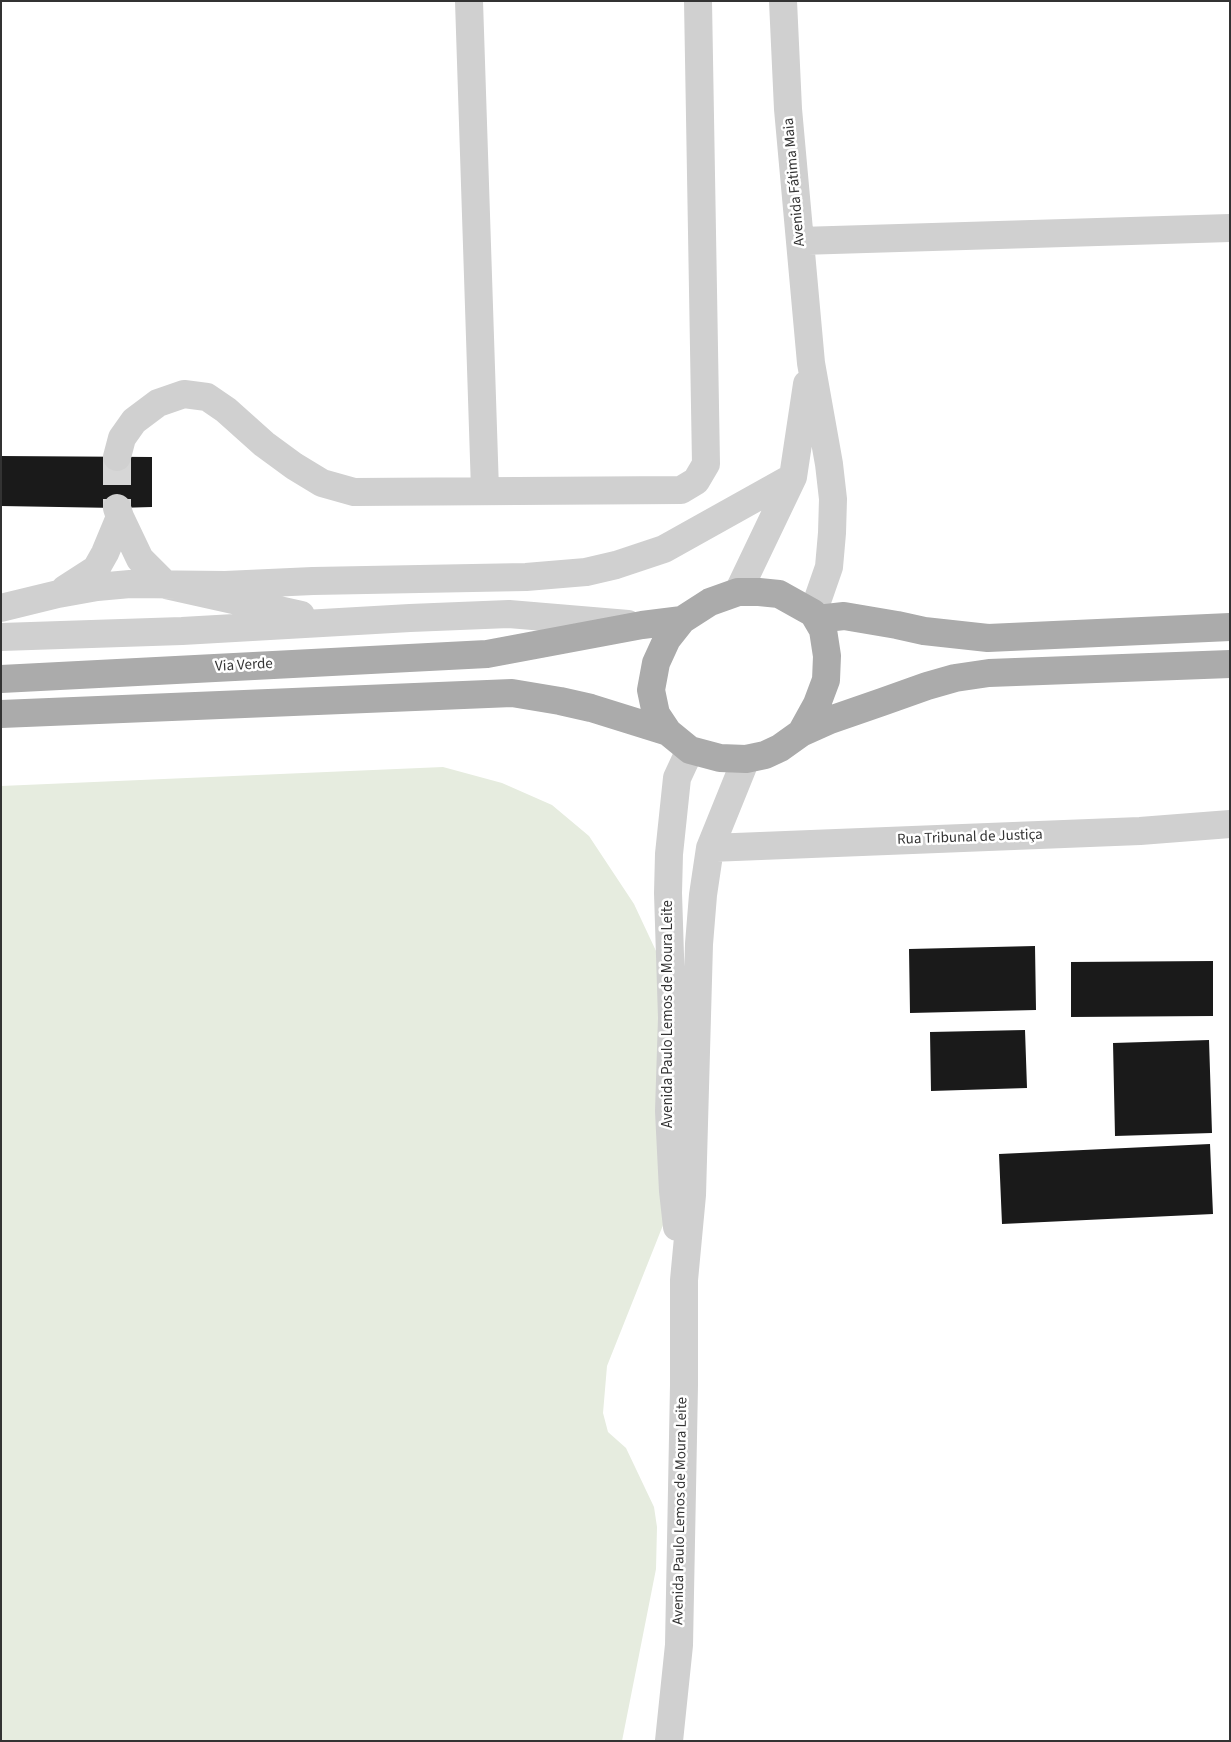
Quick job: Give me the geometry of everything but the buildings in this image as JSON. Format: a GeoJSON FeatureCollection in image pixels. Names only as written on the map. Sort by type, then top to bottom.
{"type":"FeatureCollection","features":[{"type":"Feature","properties":{"kind":"main road"},"geometry":{"type":"LineString","coordinates":[[1230,628],[988,638],[939,633],[844,616],[816,616],[779,594],[738,592],[710,602],[682,620],[667,639],[656,663],[651,690],[656,714],[668,732],[690,750],[720,758],[746,758],[765,755],[780,748],[800,733],[830,720],[955,678],[989,673],[1230,664]]}},
{"type":"Feature","properties":{"kind":"main road"},"geometry":{"type":"LineString","coordinates":[[800,733],[817,704],[826,680],[827,656],[823,630],[816,616]]}},
{"type":"Feature","properties":{"kind":"main road","name":"Via Verde"},"geometry":{"type":"LineString","coordinates":[[1,679],[487,654],[642,625],[682,620]]}},
{"type":"Feature","properties":{"kind":"main road"},"geometry":{"type":"LineString","coordinates":[[1,714],[512,693],[560,701],[668,732]]}},
{"type":"Feature","properties":{"kind":"street"},"geometry":{"type":"LineString","coordinates":[[469,1],[485,490]]}},
{"type":"Feature","properties":{"kind":"street"},"geometry":{"type":"LineString","coordinates":[[117,457],[122,438],[134,421],[158,403],[184,394],[207,397],[294,466],[322,483],[354,492],[681,490],[696,481],[706,464],[698,1]]}},
{"type":"Feature","properties":{"kind":"street","name":"Avenida Fátima Maia"},"geometry":{"type":"LineString","coordinates":[[783,1],[788,109],[811,363],[829,464],[833,499],[829,567],[816,616]]}},
{"type":"Feature","properties":{"kind":"street"},"geometry":{"type":"LineString","coordinates":[[800,241],[1230,228]]}},
{"type":"Feature","properties":{"kind":"street","name":"Avenida Fátima Maia"},"geometry":{"type":"LineString","coordinates":[[738,592],[793,477],[811,363]]}},
{"type":"Feature","properties":{"kind":"street"},"geometry":{"type":"LineString","coordinates":[[1,608],[97,586],[526,578],[586,572],[616,566],[664,549],[793,477]]}},
{"type":"Feature","properties":{"kind":"street"},"geometry":{"type":"LineString","coordinates":[[58,594],[96,569],[105,553],[119,512],[140,559],[166,585],[332,622]]}},
{"type":"Feature","properties":{"kind":"street"},"geometry":{"type":"LineString","coordinates":[[1,637],[182,631],[509,614],[642,625]]}},
{"type":"Feature","properties":{"kind":"street","name":"Avenida Paulo Lemos de Moura Leite"},"geometry":{"type":"LineString","coordinates":[[684,1280],[675,1215],[669,1111],[672,1018],[668,893],[671,822],[677,778],[690,750]]}},
{"type":"Feature","properties":{"kind":"street","name":"Avenida Paulo Lemos de Moura Leite"},"geometry":{"type":"LineString","coordinates":[[669,1741],[679,1645],[684,1395],[684,1280],[692,1195],[699,944],[703,895],[710,848],[746,758]]}},
{"type":"Feature","properties":{"kind":"street","name":"Rua Tribunal de Justiça"},"geometry":{"type":"LineString","coordinates":[[710,848],[1140,831],[1230,824]]}},
{"type":"Feature","properties":{"kind":"shaded area"},"geometry":{"type":"Polygon","coordinates":[[[443,767],[502,783],[552,805],[589,836],[634,904],[656,951],[659,971],[673,1200],[607,1366],[603,1413],[608,1432],[626,1448],[654,1507],[657,1527],[656,1569],[622,1741],[1,1741],[1,786],[443,767]]]}},
{"type":"Feature","properties":{"kind":"tunnel"},"geometry":{"type":"LineString","coordinates":[[117,457],[117,508]]}}]}
